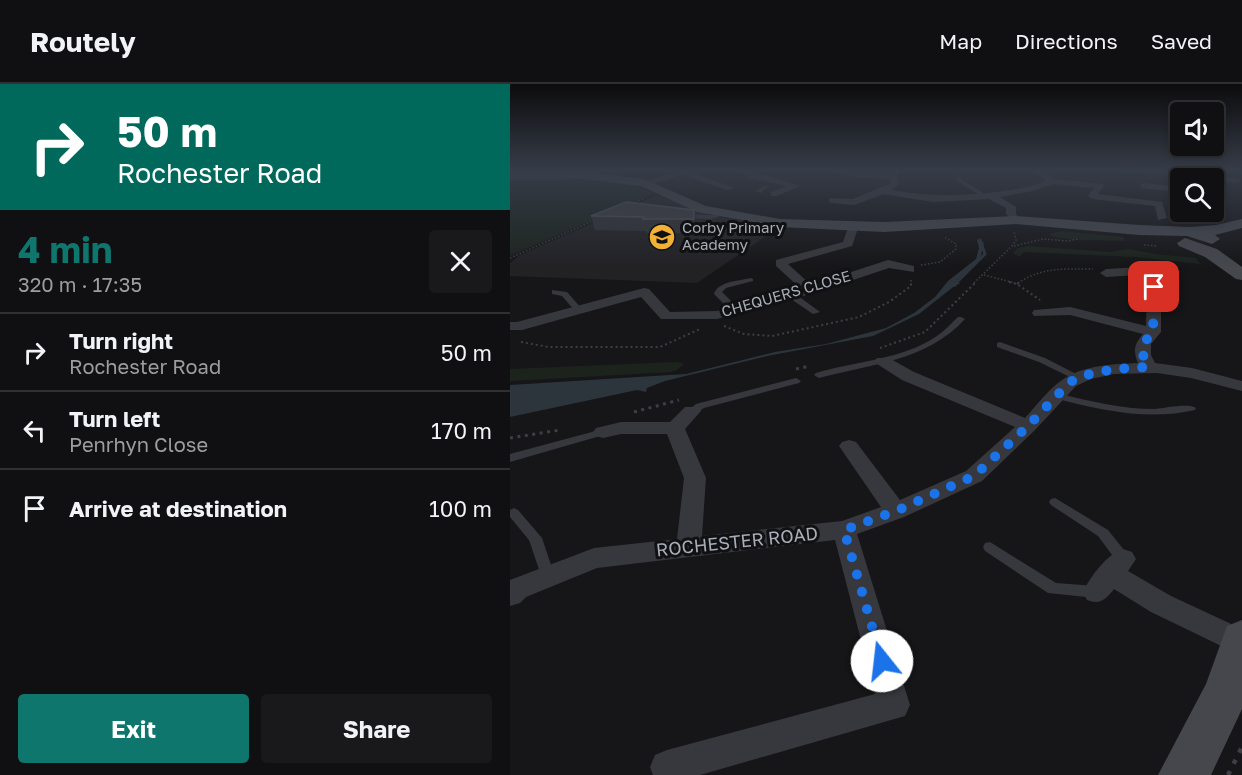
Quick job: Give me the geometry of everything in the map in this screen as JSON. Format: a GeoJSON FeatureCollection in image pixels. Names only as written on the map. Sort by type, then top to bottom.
{"type":"FeatureCollection","features":[{"type":"Feature","properties":{"kind":"street"},"geometry":{"type":"LineString","coordinates":[[685,202],[722,214],[780,223],[853,228],[1010,221],[1084,224],[1173,234],[1213,241],[1242,275]]}},
{"type":"Feature","properties":{"kind":"street"},"geometry":{"type":"LineString","coordinates":[[1001,202],[1011,207],[1010,221]]}},
{"type":"Feature","properties":{"kind":"street"},"geometry":{"type":"LineString","coordinates":[[1133,202],[1159,204],[1173,234]]}},
{"type":"Feature","properties":{"kind":"street"},"geometry":{"type":"LineString","coordinates":[[1213,241],[1242,223]]}},
{"type":"Feature","properties":{"kind":"street"},"geometry":{"type":"LineString","coordinates":[[810,290],[780,263],[848,244],[853,228]]}},
{"type":"Feature","properties":{"kind":"street","name":"CHEQUERS CLOSE"},"geometry":{"type":"LineString","coordinates":[[516,332],[578,309],[644,292],[666,315],[707,320],[810,290],[886,259],[910,269]]}},
{"type":"Feature","properties":{"kind":"street"},"geometry":{"type":"LineString","coordinates":[[1106,273],[1141,271],[1154,287],[1153,332],[1143,344],[1143,355],[1148,367]]}},
{"type":"Feature","properties":{"kind":"street"},"geometry":{"type":"LineString","coordinates":[[1039,313],[1070,311],[1153,332]]}},
{"type":"Feature","properties":{"kind":"street"},"geometry":{"type":"LineString","coordinates":[[881,355],[908,376],[1028,426]]}},
{"type":"Feature","properties":{"kind":"street","name":"ROCHESTER ROAD"},"geometry":{"type":"LineString","coordinates":[[510,595],[517,589],[594,558],[844,530],[896,511],[974,476],[1028,426],[1070,382],[1079,378],[1114,369],[1148,367],[1192,373],[1242,386]]}},
{"type":"Feature","properties":{"kind":"street"},"geometry":{"type":"LineString","coordinates":[[686,406],[675,428],[695,478],[689,547]]}},
{"type":"Feature","properties":{"kind":"street"},"geometry":{"type":"LineString","coordinates":[[603,432],[621,428],[675,428]]}},
{"type":"Feature","properties":{"kind":"street"},"geometry":{"type":"LineString","coordinates":[[849,446],[896,511]]}},
{"type":"Feature","properties":{"kind":"street"},"geometry":{"type":"LineString","coordinates":[[684,768],[894,705],[844,530]]}},
{"type":"Feature","properties":{"kind":"street"},"geometry":{"type":"LineString","coordinates":[[1110,575],[1161,604],[1241,641],[1226,693],[1184,775]]}},
{"type":"Feature","properties":{"kind":"lane"},"geometry":{"type":"LineString","coordinates":[[678,216],[711,217],[722,214]]}},
{"type":"Feature","properties":{"kind":"lane"},"geometry":{"type":"LineString","coordinates":[[735,310],[718,294],[718,291],[724,286],[752,280]]}},
{"type":"Feature","properties":{"kind":"lane"},"geometry":{"type":"LineString","coordinates":[[555,292],[564,294],[578,309]]}},
{"type":"Feature","properties":{"kind":"lane"},"geometry":{"type":"LineString","coordinates":[[791,295],[816,312]]}},
{"type":"Feature","properties":{"kind":"lane"},"geometry":{"type":"LineString","coordinates":[[819,375],[881,355],[933,342],[961,319]]}},
{"type":"Feature","properties":{"kind":"lane"},"geometry":{"type":"LineString","coordinates":[[1000,345],[1042,360],[1079,378]]}},
{"type":"Feature","properties":{"kind":"lane"},"geometry":{"type":"LineString","coordinates":[[686,406],[700,406],[796,381]]}},
{"type":"Feature","properties":{"kind":"lane"},"geometry":{"type":"LineString","coordinates":[[1057,396],[1135,412],[1167,413],[1191,408]]}},
{"type":"Feature","properties":{"kind":"lane"},"geometry":{"type":"LineString","coordinates":[[510,458],[603,432]]}},
{"type":"Feature","properties":{"kind":"lane"},"geometry":{"type":"LineString","coordinates":[[990,547],[1053,589],[1110,575],[1103,533],[1055,502]]}},
{"type":"Feature","properties":{"kind":"lane"},"geometry":{"type":"LineString","coordinates":[[514,513],[535,538],[548,577]]}},
{"type":"Feature","properties":{"kind":"path"},"geometry":{"type":"LineString","coordinates":[[629,206],[638,202]]}},
{"type":"Feature","properties":{"kind":"path"},"geometry":{"type":"LineString","coordinates":[[510,258],[600,218]]}},
{"type":"Feature","properties":{"kind":"path"},"geometry":{"type":"LineString","coordinates":[[881,355],[925,332],[1012,246],[1016,236],[1010,221]]}},
{"type":"Feature","properties":{"kind":"path"},"geometry":{"type":"LineString","coordinates":[[516,332],[549,347],[660,347],[707,320],[744,334],[772,336],[859,317],[889,302],[911,286],[911,280],[905,273],[910,269],[940,262],[957,247],[944,237],[921,231],[915,226]]}},
{"type":"Feature","properties":{"kind":"path"},"geometry":{"type":"LineString","coordinates":[[1143,245],[1173,234]]}},
{"type":"Feature","properties":{"kind":"path"},"geometry":{"type":"LineString","coordinates":[[1012,246],[1052,238],[1068,241],[1087,239]]}},
{"type":"Feature","properties":{"kind":"path"},"geometry":{"type":"LineString","coordinates":[[1017,284],[1033,273],[1057,269],[1095,269],[1106,273]]}},
{"type":"Feature","properties":{"kind":"path"},"geometry":{"type":"LineString","coordinates":[[984,275],[1017,284],[1038,299],[1070,311]]}},
{"type":"Feature","properties":{"kind":"path"},"geometry":{"type":"LineString","coordinates":[[789,371],[810,366]]}},
{"type":"Feature","properties":{"kind":"path"},"geometry":{"type":"LineString","coordinates":[[625,414],[686,406]]}},
{"type":"Feature","properties":{"kind":"path"},"geometry":{"type":"LineString","coordinates":[[510,438],[560,430]]}},
{"type":"Feature","properties":{"kind":"path"},"geometry":{"type":"LineString","coordinates":[[1228,775],[1242,747]]}},
{"type":"Feature","properties":{"kind":"shaded area"},"geometry":{"type":"Polygon","coordinates":[[[510,202],[633,202],[510,256],[510,202]]]}},
{"type":"Feature","properties":{"kind":"shaded area","name":"Corby Primary Academy"},"geometry":{"type":"Polygon","coordinates":[[[640,202],[677,202],[717,217],[781,226],[697,283],[510,276],[510,263],[520,255],[640,202]]]}},
{"type":"Feature","properties":{"kind":"shaded area"},"geometry":{"type":"Polygon","coordinates":[[[1061,231],[1123,237],[1125,241],[1072,239],[1054,237],[1049,234],[1061,231]]]}},
{"type":"Feature","properties":{"kind":"shaded area"},"geometry":{"type":"Polygon","coordinates":[[[977,240],[984,243],[980,259],[957,280],[960,284],[919,314],[873,336],[767,356],[665,381],[647,388],[646,392],[637,390],[510,417],[510,385],[686,374],[775,352],[826,344],[886,328],[914,313],[935,297],[948,281],[976,259],[979,248],[977,240]]]}},
{"type":"Feature","properties":{"kind":"shaded area"},"geometry":{"type":"Polygon","coordinates":[[[1028,246],[1110,252],[1129,249],[1196,258],[1200,264],[1135,257],[1024,252],[1019,257],[1013,253],[1018,248],[1028,246]]]}},
{"type":"Feature","properties":{"kind":"shaded area"},"geometry":{"type":"Polygon","coordinates":[[[677,362],[684,364],[671,372],[510,381],[510,369],[677,362]]]}},
{"type":"Feature","properties":{"kind":"building"},"geometry":{"type":"Polygon","coordinates":[[[625,202],[694,210],[694,219],[591,216],[625,202]]]}},
{"type":"Feature","properties":{"kind":"waterway"},"geometry":{"type":"LineString","coordinates":[[954,285],[985,254],[980,240]]}},
{"type":"Feature","properties":{"kind":"place","name":"Corby Primary Academy"},"geometry":{"type":"Point","coordinates":[662,237]}},
{"type":"Feature","properties":{"kind":"route"},"geometry":{"type":"LineString","coordinates":[[882,661],[844,530],[896,511],[974,476],[1028,426],[1070,382],[1086,375],[1114,369],[1148,367],[1143,355],[1143,344],[1153,332],[1154,287]]}}]}
